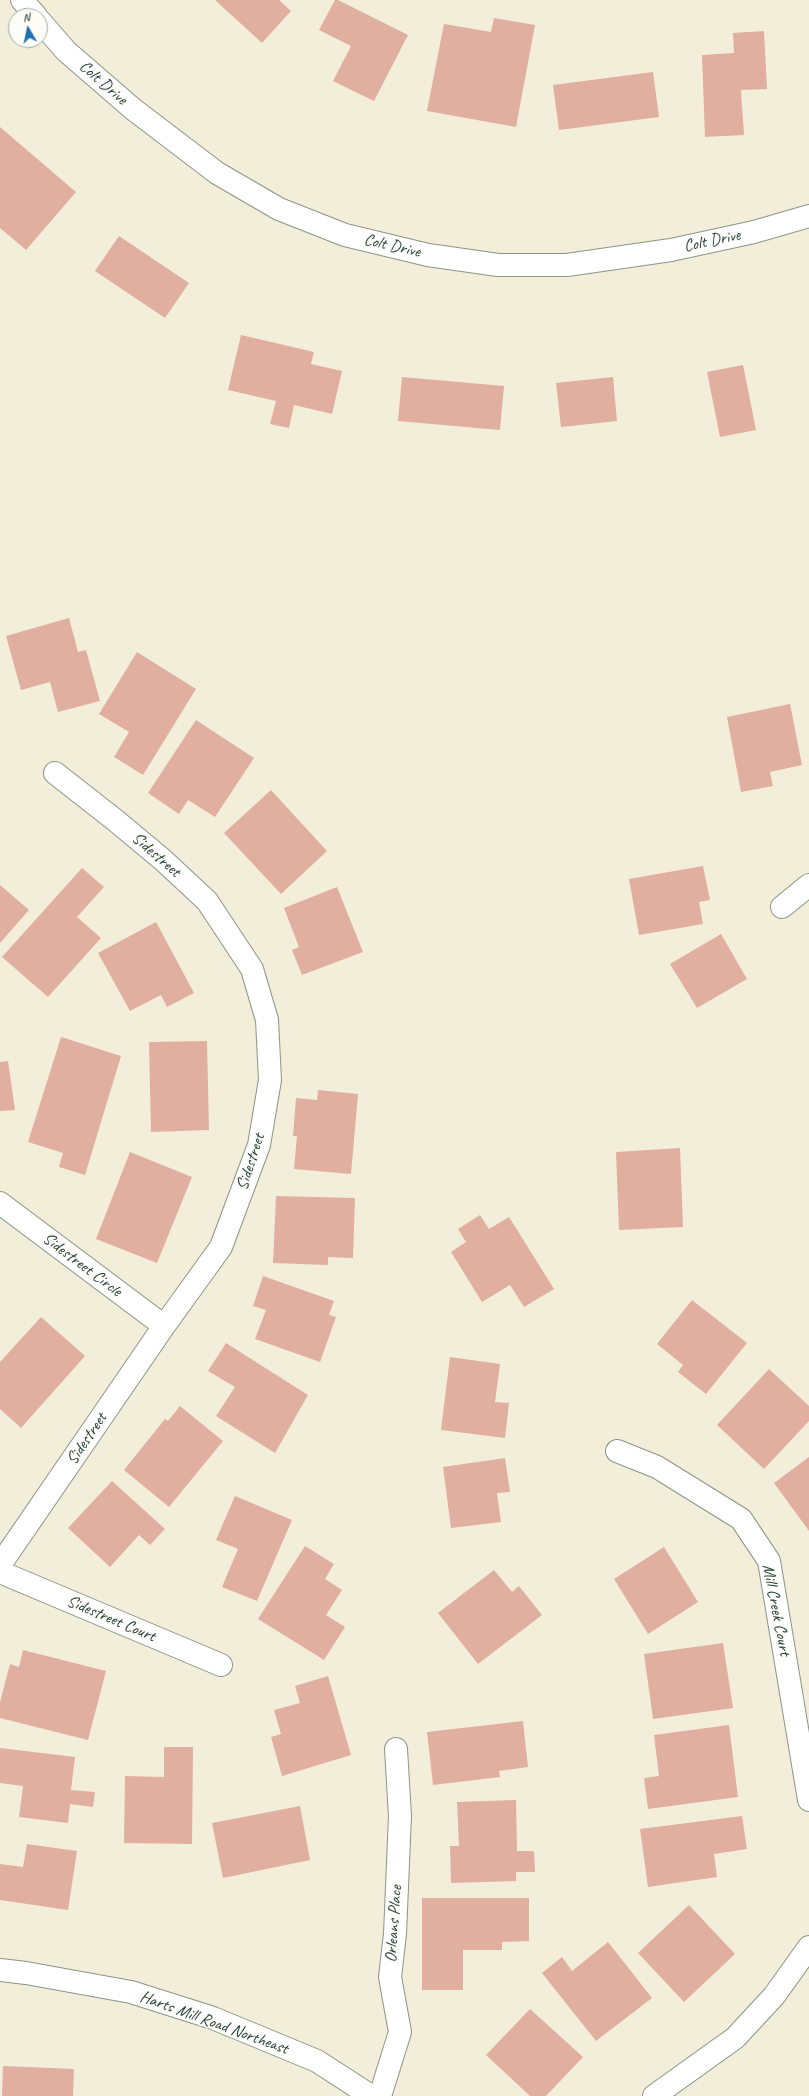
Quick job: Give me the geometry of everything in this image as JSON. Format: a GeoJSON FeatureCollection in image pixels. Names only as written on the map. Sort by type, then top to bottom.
{"type":"FeatureCollection","features":[{"type":"Feature","properties":{"kind":"street"},"geometry":{"type":"LineString","coordinates":[[22,0],[29,8]]}},
{"type":"Feature","properties":{"kind":"street","name":"Colt Drive"},"geometry":{"type":"LineString","coordinates":[[48,30],[66,51],[121,98],[217,173],[279,209],[345,235],[428,255],[498,265],[567,265],[671,250],[754,232],[809,216]]}},
{"type":"Feature","properties":{"kind":"street","name":"Sidestreet"},"geometry":{"type":"LineString","coordinates":[[0,1565],[164,1326],[221,1247],[258,1145],[270,1080],[267,1020],[252,969],[207,901],[127,830],[55,774]]}},
{"type":"Feature","properties":{"kind":"street"},"geometry":{"type":"LineString","coordinates":[[782,907],[809,886]]}},
{"type":"Feature","properties":{"kind":"street","name":"Sidestreet Circle"},"geometry":{"type":"LineString","coordinates":[[0,1203],[164,1326]]}},
{"type":"Feature","properties":{"kind":"street","name":"Mill Creek Court"},"geometry":{"type":"LineString","coordinates":[[617,1451],[657,1467],[741,1519],[769,1561],[809,1800]]}},
{"type":"Feature","properties":{"kind":"street","name":"Sidestreet Court"},"geometry":{"type":"LineString","coordinates":[[0,1572],[221,1665]]}},
{"type":"Feature","properties":{"kind":"street","name":"Orleans Place"},"geometry":{"type":"LineString","coordinates":[[380,2096],[400,2032],[390,1977],[395,1934],[400,1816],[396,1749]]}},
{"type":"Feature","properties":{"kind":"street"},"geometry":{"type":"LineString","coordinates":[[654,2096],[735,2038],[774,1996],[809,1947]]}},
{"type":"Feature","properties":{"kind":"street","name":"Harts Mill Road Northeast"},"geometry":{"type":"LineString","coordinates":[[0,1970],[26,1973],[131,1992],[213,2018],[317,2061],[371,2096]]}},
{"type":"Feature","properties":{"kind":"building"},"geometry":{"type":"Polygon","coordinates":[[[215,0],[279,0],[291,11],[262,43],[215,0]]]}},
{"type":"Feature","properties":{"kind":"building"},"geometry":{"type":"Polygon","coordinates":[[[335,0],[338,0],[408,35],[374,101],[333,81],[351,46],[319,30],[335,0]]]}},
{"type":"Feature","properties":{"kind":"building"},"geometry":{"type":"Polygon","coordinates":[[[494,18],[535,25],[516,127],[427,111],[444,24],[491,32],[494,18]]]}},
{"type":"Feature","properties":{"kind":"building"},"geometry":{"type":"Polygon","coordinates":[[[764,31],[767,89],[741,90],[744,135],[705,137],[702,55],[734,53],[733,33],[764,31]]]}},
{"type":"Feature","properties":{"kind":"building"},"geometry":{"type":"Polygon","coordinates":[[[653,72],[659,117],[559,130],[553,85],[653,72]]]}},
{"type":"Feature","properties":{"kind":"building"},"geometry":{"type":"Polygon","coordinates":[[[0,127],[76,192],[26,250],[0,228],[0,127]]]}},
{"type":"Feature","properties":{"kind":"building"},"geometry":{"type":"Polygon","coordinates":[[[119,236],[189,283],[165,318],[95,271],[119,236]]]}},
{"type":"Feature","properties":{"kind":"building"},"geometry":{"type":"Polygon","coordinates":[[[241,335],[314,352],[311,364],[342,371],[332,414],[294,405],[289,428],[270,424],[276,401],[228,390],[241,335]]]}},
{"type":"Feature","properties":{"kind":"building"},"geometry":{"type":"Polygon","coordinates":[[[743,365],[756,430],[720,437],[707,372],[743,365]]]}},
{"type":"Feature","properties":{"kind":"building"},"geometry":{"type":"Polygon","coordinates":[[[402,377],[504,386],[500,430],[398,421],[402,377]]]}},
{"type":"Feature","properties":{"kind":"building"},"geometry":{"type":"Polygon","coordinates":[[[613,377],[617,421],[561,427],[556,383],[613,377]]]}},
{"type":"Feature","properties":{"kind":"building"},"geometry":{"type":"Polygon","coordinates":[[[69,618],[78,652],[86,650],[100,701],[58,712],[50,682],[21,690],[6,636],[69,618]]]}},
{"type":"Feature","properties":{"kind":"building"},"geometry":{"type":"Polygon","coordinates":[[[137,652],[196,689],[143,775],[114,757],[129,732],[99,714],[137,652]]]}},
{"type":"Feature","properties":{"kind":"building"},"geometry":{"type":"Polygon","coordinates":[[[790,704],[802,765],[770,772],[773,786],[741,792],[727,717],[790,704]]]}},
{"type":"Feature","properties":{"kind":"building"},"geometry":{"type":"Polygon","coordinates":[[[196,720],[254,758],[215,817],[188,800],[179,814],[148,793],[196,720]]]}},
{"type":"Feature","properties":{"kind":"building"},"geometry":{"type":"Polygon","coordinates":[[[271,790],[327,851],[281,894],[224,833],[271,790]]]}},
{"type":"Feature","properties":{"kind":"building"},"geometry":{"type":"Polygon","coordinates":[[[703,866],[710,900],[699,902],[703,924],[639,935],[629,879],[703,866]]]}},
{"type":"Feature","properties":{"kind":"building"},"geometry":{"type":"Polygon","coordinates":[[[82,868],[104,887],[77,917],[101,938],[48,997],[2,957],[82,868]]]}},
{"type":"Feature","properties":{"kind":"building"},"geometry":{"type":"Polygon","coordinates":[[[0,885],[29,910],[0,943],[0,885]]]}},
{"type":"Feature","properties":{"kind":"building"},"geometry":{"type":"Polygon","coordinates":[[[337,887],[363,952],[302,975],[292,950],[299,947],[284,908],[337,887]]]}},
{"type":"Feature","properties":{"kind":"building"},"geometry":{"type":"Polygon","coordinates":[[[156,922],[194,993],[167,1007],[161,995],[130,1011],[98,953],[156,922]]]}},
{"type":"Feature","properties":{"kind":"building"},"geometry":{"type":"Polygon","coordinates":[[[721,934],[747,979],[697,1008],[670,964],[721,934]]]}},
{"type":"Feature","properties":{"kind":"building"},"geometry":{"type":"Polygon","coordinates":[[[61,1037],[121,1056],[85,1175],[59,1167],[63,1153],[28,1142],[61,1037]]]}},
{"type":"Feature","properties":{"kind":"building"},"geometry":{"type":"Polygon","coordinates":[[[207,1041],[209,1130],[151,1132],[149,1042],[207,1041]]]}},
{"type":"Feature","properties":{"kind":"building"},"geometry":{"type":"Polygon","coordinates":[[[8,1061],[15,1110],[0,1111],[0,1062],[8,1061]]]}},
{"type":"Feature","properties":{"kind":"building"},"geometry":{"type":"Polygon","coordinates":[[[318,1090],[358,1094],[351,1174],[294,1169],[297,1136],[293,1136],[296,1098],[317,1100],[318,1090]]]}},
{"type":"Feature","properties":{"kind":"building"},"geometry":{"type":"Polygon","coordinates":[[[680,1148],[683,1227],[619,1230],[616,1152],[680,1148]]]}},
{"type":"Feature","properties":{"kind":"building"},"geometry":{"type":"Polygon","coordinates":[[[130,1152],[192,1177],[157,1263],[96,1239],[130,1152]]]}},
{"type":"Feature","properties":{"kind":"building"},"geometry":{"type":"Polygon","coordinates":[[[276,1196],[355,1198],[353,1258],[328,1257],[328,1265],[273,1263],[276,1196]]]}},
{"type":"Feature","properties":{"kind":"building"},"geometry":{"type":"Polygon","coordinates":[[[480,1215],[489,1229],[509,1217],[554,1289],[524,1307],[510,1285],[482,1302],[451,1252],[466,1242],[458,1229],[480,1215]]]}},
{"type":"Feature","properties":{"kind":"building"},"geometry":{"type":"Polygon","coordinates":[[[263,1276],[334,1301],[329,1315],[336,1317],[320,1362],[255,1339],[266,1310],[253,1306],[263,1276]]]}},
{"type":"Feature","properties":{"kind":"building"},"geometry":{"type":"Polygon","coordinates":[[[692,1300],[747,1343],[706,1394],[678,1372],[683,1365],[657,1344],[692,1300]]]}},
{"type":"Feature","properties":{"kind":"building"},"geometry":{"type":"Polygon","coordinates":[[[41,1317],[85,1356],[21,1428],[0,1409],[0,1362],[41,1317]]]}},
{"type":"Feature","properties":{"kind":"building"},"geometry":{"type":"Polygon","coordinates":[[[226,1343],[308,1395],[275,1453],[216,1416],[235,1387],[208,1371],[226,1343]]]}},
{"type":"Feature","properties":{"kind":"building"},"geometry":{"type":"Polygon","coordinates":[[[450,1357],[500,1364],[495,1402],[509,1403],[505,1438],[441,1430],[450,1357]]]}},
{"type":"Feature","properties":{"kind":"building"},"geometry":{"type":"Polygon","coordinates":[[[769,1369],[809,1406],[809,1421],[764,1469],[717,1425],[769,1369]]]}},
{"type":"Feature","properties":{"kind":"building"},"geometry":{"type":"Polygon","coordinates":[[[180,1406],[223,1441],[169,1507],[124,1470],[165,1419],[168,1421],[180,1406]]]}},
{"type":"Feature","properties":{"kind":"building"},"geometry":{"type":"Polygon","coordinates":[[[809,1457],[809,1531],[774,1483],[809,1457]]]}},
{"type":"Feature","properties":{"kind":"building"},"geometry":{"type":"Polygon","coordinates":[[[505,1458],[510,1492],[497,1493],[501,1522],[451,1528],[443,1467],[505,1458]]]}},
{"type":"Feature","properties":{"kind":"building"},"geometry":{"type":"Polygon","coordinates":[[[112,1481],[165,1529],[150,1545],[139,1535],[110,1567],[68,1528],[112,1481]]]}},
{"type":"Feature","properties":{"kind":"building"},"geometry":{"type":"Polygon","coordinates":[[[235,1496],[292,1520],[257,1601],[222,1587],[238,1549],[216,1540],[235,1496]]]}},
{"type":"Feature","properties":{"kind":"building"},"geometry":{"type":"Polygon","coordinates":[[[305,1546],[334,1564],[325,1579],[342,1590],[326,1615],[345,1627],[324,1660],[258,1619],[305,1546]]]}},
{"type":"Feature","properties":{"kind":"building"},"geometry":{"type":"Polygon","coordinates":[[[664,1547],[698,1602],[648,1634],[614,1579],[664,1547]]]}},
{"type":"Feature","properties":{"kind":"building"},"geometry":{"type":"Polygon","coordinates":[[[494,1570],[512,1592],[519,1586],[542,1615],[478,1664],[438,1613],[494,1570]]]}},
{"type":"Feature","properties":{"kind":"building"},"geometry":{"type":"Polygon","coordinates":[[[723,1643],[733,1708],[653,1719],[644,1654],[723,1643]]]}},
{"type":"Feature","properties":{"kind":"building"},"geometry":{"type":"Polygon","coordinates":[[[23,1650],[106,1671],[88,1740],[0,1718],[0,1702],[10,1664],[19,1667],[23,1650]]]}},
{"type":"Feature","properties":{"kind":"building"},"geometry":{"type":"Polygon","coordinates":[[[328,1676],[351,1755],[282,1776],[271,1737],[281,1734],[274,1710],[300,1703],[295,1686],[328,1676]]]}},
{"type":"Feature","properties":{"kind":"building"},"geometry":{"type":"Polygon","coordinates":[[[523,1721],[528,1767],[499,1771],[500,1777],[433,1785],[427,1732],[523,1721]]]}},
{"type":"Feature","properties":{"kind":"building"},"geometry":{"type":"Polygon","coordinates":[[[729,1725],[738,1797],[648,1809],[644,1778],[659,1776],[654,1735],[729,1725]]]}},
{"type":"Feature","properties":{"kind":"building"},"geometry":{"type":"Polygon","coordinates":[[[164,1747],[193,1747],[192,1844],[124,1843],[125,1776],[164,1777],[164,1747]]]}},
{"type":"Feature","properties":{"kind":"building"},"geometry":{"type":"Polygon","coordinates":[[[0,1748],[75,1757],[71,1790],[95,1792],[93,1807],[70,1804],[68,1823],[19,1817],[23,1786],[0,1783],[0,1748]]]}},
{"type":"Feature","properties":{"kind":"building"},"geometry":{"type":"Polygon","coordinates":[[[516,1800],[517,1851],[534,1851],[535,1872],[516,1872],[516,1881],[451,1883],[450,1846],[459,1846],[457,1802],[516,1800]]]}},
{"type":"Feature","properties":{"kind":"building"},"geometry":{"type":"Polygon","coordinates":[[[300,1806],[310,1860],[223,1878],[212,1823],[300,1806]]]}},
{"type":"Feature","properties":{"kind":"building"},"geometry":{"type":"Polygon","coordinates":[[[742,1816],[747,1849],[714,1854],[717,1877],[648,1887],[640,1829],[742,1816]]]}},
{"type":"Feature","properties":{"kind":"building"},"geometry":{"type":"Polygon","coordinates":[[[27,1844],[77,1851],[68,1910],[0,1900],[0,1864],[23,1867],[27,1844]]]}},
{"type":"Feature","properties":{"kind":"building"},"geometry":{"type":"Polygon","coordinates":[[[422,1898],[529,1898],[529,1941],[502,1942],[502,1950],[463,1950],[463,1990],[422,1990],[422,1898]]]}},
{"type":"Feature","properties":{"kind":"building"},"geometry":{"type":"Polygon","coordinates":[[[689,1905],[735,1954],[684,2002],[638,1953],[689,1905]]]}},
{"type":"Feature","properties":{"kind":"building"},"geometry":{"type":"Polygon","coordinates":[[[608,1942],[652,1998],[596,2041],[542,1973],[562,1957],[572,1971],[608,1942]]]}},
{"type":"Feature","properties":{"kind":"building"},"geometry":{"type":"Polygon","coordinates":[[[530,2009],[583,2057],[546,2096],[530,2096],[486,2055],[530,2009]]]}},
{"type":"Feature","properties":{"kind":"building"},"geometry":{"type":"Polygon","coordinates":[[[3,2066],[74,2069],[73,2096],[2,2096],[3,2066]]]}}]}
